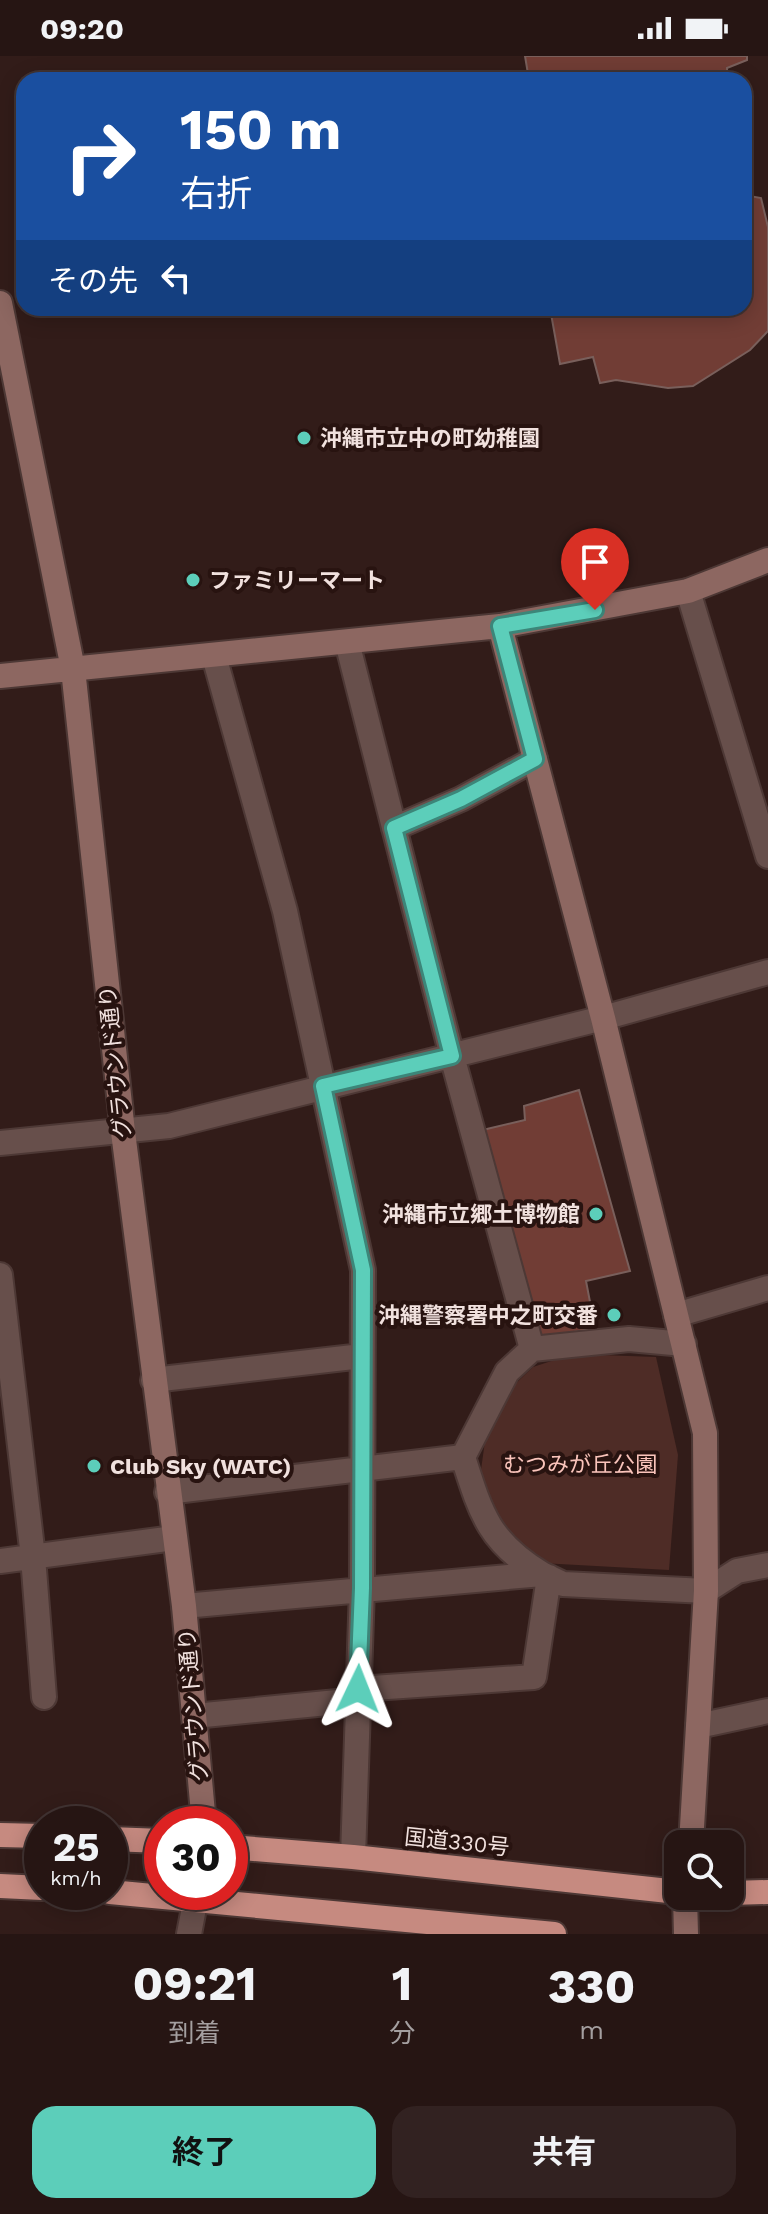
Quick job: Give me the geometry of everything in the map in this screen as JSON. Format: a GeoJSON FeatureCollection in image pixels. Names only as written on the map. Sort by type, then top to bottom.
{"type":"FeatureCollection","features":[{"type":"Feature","properties":{"kind":"highway"},"geometry":{"type":"LineString","coordinates":[[0,1835],[24,1836]]}},
{"type":"Feature","properties":{"kind":"highway","name":"国道330号"},"geometry":{"type":"LineString","coordinates":[[248,1848],[664,1890]]}},
{"type":"Feature","properties":{"kind":"highway"},"geometry":{"type":"LineString","coordinates":[[0,1886],[24,1887]]}},
{"type":"Feature","properties":{"kind":"highway"},"geometry":{"type":"LineString","coordinates":[[744,1893],[768,1892]]}},
{"type":"Feature","properties":{"kind":"highway"},"geometry":{"type":"LineString","coordinates":[[248,1901],[554,1934]]}},
{"type":"Feature","properties":{"kind":"street","name":"グラウンド通り"},"geometry":{"type":"LineString","coordinates":[[0,303],[73,669],[123,1132],[184,1606],[202,1806]]}},
{"type":"Feature","properties":{"kind":"street"},"geometry":{"type":"LineString","coordinates":[[0,676],[500,626],[688,591],[768,560]]}},
{"type":"Feature","properties":{"kind":"street"},"geometry":{"type":"LineString","coordinates":[[688,591],[768,856]]}},
{"type":"Feature","properties":{"kind":"street"},"geometry":{"type":"LineString","coordinates":[[500,626],[603,1018],[705,1433],[706,1591],[692,1830]]}},
{"type":"Feature","properties":{"kind":"street"},"geometry":{"type":"LineString","coordinates":[[347,642],[452,1056],[532,1349]]}},
{"type":"Feature","properties":{"kind":"street"},"geometry":{"type":"LineString","coordinates":[[214,656],[285,911],[363,1270],[362,1588],[353,1857]]}},
{"type":"Feature","properties":{"kind":"street"},"geometry":{"type":"LineString","coordinates":[[394,828],[461,799],[535,759]]}},
{"type":"Feature","properties":{"kind":"street"},"geometry":{"type":"LineString","coordinates":[[0,1143],[169,1126],[603,1018],[768,972]]}},
{"type":"Feature","properties":{"kind":"street"},"geometry":{"type":"LineString","coordinates":[[0,1275],[33,1557],[44,1697]]}},
{"type":"Feature","properties":{"kind":"street"},"geometry":{"type":"LineString","coordinates":[[676,1315],[768,1288]]}},
{"type":"Feature","properties":{"kind":"street"},"geometry":{"type":"LineString","coordinates":[[684,1344],[629,1339],[532,1349],[507,1372],[463,1457],[490,1532],[515,1558],[563,1584],[706,1591],[737,1571],[768,1565]]}},
{"type":"Feature","properties":{"kind":"street"},"geometry":{"type":"LineString","coordinates":[[153,1380],[362,1356]]}},
{"type":"Feature","properties":{"kind":"street"},"geometry":{"type":"LineString","coordinates":[[167,1492],[463,1457]]}},
{"type":"Feature","properties":{"kind":"street"},"geometry":{"type":"LineString","coordinates":[[0,1561],[174,1538]]}},
{"type":"Feature","properties":{"kind":"street"},"geometry":{"type":"LineString","coordinates":[[184,1606],[362,1588],[545,1576]]}},
{"type":"Feature","properties":{"kind":"street"},"geometry":{"type":"LineString","coordinates":[[194,1716],[534,1677],[545,1576]]}},
{"type":"Feature","properties":{"kind":"street"},"geometry":{"type":"LineString","coordinates":[[698,1726],[768,1711]]}},
{"type":"Feature","properties":{"kind":"street"},"geometry":{"type":"LineString","coordinates":[[189,1934],[194,1910]]}},
{"type":"Feature","properties":{"kind":"street"},"geometry":{"type":"LineString","coordinates":[[685,1910],[686,1934]]}},
{"type":"Feature","properties":{"kind":"green space","name":"むつみが丘公園"},"geometry":{"type":"Polygon","coordinates":[[[573,1354],[656,1357],[678,1455],[669,1570],[541,1563],[518,1547],[499,1523],[480,1477],[486,1434],[512,1387],[533,1367],[573,1354]]]}},
{"type":"Feature","properties":{"kind":"building"},"geometry":{"type":"Polygon","coordinates":[[[525,56],[747,56],[747,60],[727,68],[727,72],[528,72],[525,56]]]}},
{"type":"Feature","properties":{"kind":"building"},"geometry":{"type":"Polygon","coordinates":[[[752,196],[761,198],[768,227],[768,331],[750,350],[693,386],[668,388],[616,380],[600,383],[593,357],[560,364],[551,316],[752,316],[752,196]]]}},
{"type":"Feature","properties":{"kind":"building"},"geometry":{"type":"Polygon","coordinates":[[[579,1090],[630,1271],[586,1281],[595,1328],[537,1339],[474,1132],[525,1120],[524,1106],[579,1090]]]}},
{"type":"Feature","properties":{"kind":"place","name":"沖縄市立中の町幼稚園"},"geometry":{"type":"Point","coordinates":[304,438]}},
{"type":"Feature","properties":{"kind":"place","name":"ファミリーマート"},"geometry":{"type":"Point","coordinates":[193,580]}},
{"type":"Feature","properties":{"kind":"place","name":"沖縄市立郷土博物館"},"geometry":{"type":"Point","coordinates":[596,1214]}},
{"type":"Feature","properties":{"kind":"place","name":"沖縄警察署中之町交番"},"geometry":{"type":"Point","coordinates":[614,1315]}},
{"type":"Feature","properties":{"kind":"place","name":"Club Sky (WATC)"},"geometry":{"type":"Point","coordinates":[94,1466]}},
{"type":"Feature","properties":{"kind":"route"},"geometry":{"type":"LineString","coordinates":[[358,1689],[362,1588],[363,1270],[323,1086],[452,1056],[394,828],[461,799],[535,759],[500,626],[595,610]]}}]}
